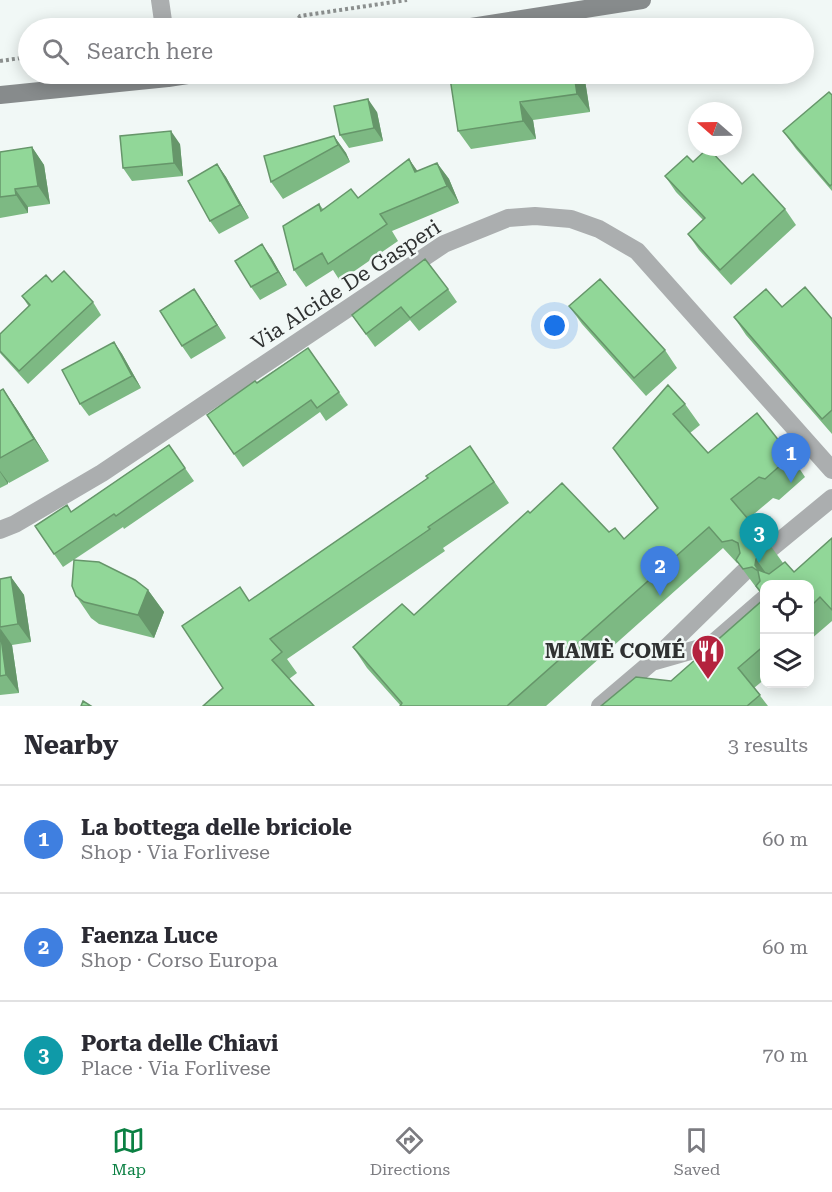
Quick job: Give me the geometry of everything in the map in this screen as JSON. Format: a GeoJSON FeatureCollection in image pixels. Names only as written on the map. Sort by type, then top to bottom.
{"type":"FeatureCollection","features":[{"type":"Feature","properties":{"kind":"main road"},"geometry":{"type":"LineString","coordinates":[[528,18],[642,0]]}},
{"type":"Feature","properties":{"kind":"main road"},"geometry":{"type":"LineString","coordinates":[[0,95],[97,84]]}},
{"type":"Feature","properties":{"kind":"street"},"geometry":{"type":"LineString","coordinates":[[160,0],[163,18]]}},
{"type":"Feature","properties":{"kind":"street","name":"Via Alcide De Gasperi"},"geometry":{"type":"LineString","coordinates":[[0,530],[15,524],[102,473],[444,244],[508,218],[535,216],[571,219],[599,229],[637,250],[832,470]]}},
{"type":"Feature","properties":{"kind":"street"},"geometry":{"type":"LineString","coordinates":[[770,549],[832,498]]}},
{"type":"Feature","properties":{"kind":"street"},"geometry":{"type":"LineString","coordinates":[[600,706],[653,662],[744,572]]}},
{"type":"Feature","properties":{"kind":"street"},"geometry":{"type":"LineString","coordinates":[[653,662],[711,645],[760,603]]}},
{"type":"Feature","properties":{"kind":"path"},"geometry":{"type":"LineString","coordinates":[[299,18],[407,0]]}},
{"type":"Feature","properties":{"kind":"path"},"geometry":{"type":"LineString","coordinates":[[0,61],[18,58]]}},
{"type":"Feature","properties":{"kind":"building"},"geometry":{"type":"Polygon","coordinates":[[[451,84],[576,84],[577,94],[520,102],[523,121],[458,131],[451,84]]]}},
{"type":"Feature","properties":{"kind":"building"},"geometry":{"type":"Polygon","coordinates":[[[829,92],[832,95],[832,184],[830,186],[783,131],[829,92]]]}},
{"type":"Feature","properties":{"kind":"building"},"geometry":{"type":"Polygon","coordinates":[[[368,99],[374,128],[340,135],[334,106],[368,99]]]}},
{"type":"Feature","properties":{"kind":"building"},"geometry":{"type":"Polygon","coordinates":[[[171,131],[174,163],[123,168],[120,136],[171,131]]]}},
{"type":"Feature","properties":{"kind":"building"},"geometry":{"type":"Polygon","coordinates":[[[334,136],[338,145],[271,182],[264,156],[334,136]]]}},
{"type":"Feature","properties":{"kind":"building"},"geometry":{"type":"Polygon","coordinates":[[[32,147],[38,186],[15,189],[16,195],[0,197],[0,152],[32,147]]]}},
{"type":"Feature","properties":{"kind":"building"},"geometry":{"type":"Polygon","coordinates":[[[687,156],[693,162],[699,156],[716,156],[742,184],[753,174],[785,209],[720,270],[688,234],[705,218],[665,176],[687,156]]]}},
{"type":"Feature","properties":{"kind":"building"},"geometry":{"type":"Polygon","coordinates":[[[409,159],[415,172],[437,163],[447,186],[380,214],[387,224],[328,264],[322,253],[294,270],[283,226],[319,204],[321,211],[351,189],[358,198],[409,159]]]}},
{"type":"Feature","properties":{"kind":"building"},"geometry":{"type":"Polygon","coordinates":[[[217,164],[240,205],[210,221],[188,181],[217,164]]]}},
{"type":"Feature","properties":{"kind":"building"},"geometry":{"type":"Polygon","coordinates":[[[262,244],[278,272],[251,287],[235,261],[262,244]]]}},
{"type":"Feature","properties":{"kind":"building"},"geometry":{"type":"Polygon","coordinates":[[[425,259],[448,289],[410,318],[401,307],[366,334],[352,315],[425,259]]]}},
{"type":"Feature","properties":{"kind":"building"},"geometry":{"type":"Polygon","coordinates":[[[64,271],[93,302],[19,371],[0,351],[0,334],[30,305],[22,296],[46,275],[52,282],[64,271]]]}},
{"type":"Feature","properties":{"kind":"building"},"geometry":{"type":"Polygon","coordinates":[[[600,279],[665,350],[634,378],[569,306],[600,279]]]}},
{"type":"Feature","properties":{"kind":"building"},"geometry":{"type":"Polygon","coordinates":[[[805,287],[832,319],[832,410],[822,419],[734,317],[766,289],[782,307],[805,287]]]}},
{"type":"Feature","properties":{"kind":"building"},"geometry":{"type":"Polygon","coordinates":[[[194,289],[217,325],[182,346],[160,311],[194,289]]]}},
{"type":"Feature","properties":{"kind":"building"},"geometry":{"type":"Polygon","coordinates":[[[114,342],[132,376],[80,404],[62,370],[114,342]]]}},
{"type":"Feature","properties":{"kind":"building"},"geometry":{"type":"Polygon","coordinates":[[[308,348],[339,392],[317,408],[311,400],[234,454],[207,415],[308,348]]]}},
{"type":"Feature","properties":{"kind":"building"},"geometry":{"type":"Polygon","coordinates":[[[668,385],[685,404],[673,414],[708,453],[757,413],[791,456],[765,479],[759,477],[731,499],[748,519],[744,529],[747,535],[756,539],[763,536],[770,545],[756,559],[755,565],[758,570],[769,574],[785,562],[794,572],[832,538],[832,610],[820,597],[814,603],[814,580],[760,581],[758,571],[752,567],[743,569],[736,560],[740,553],[738,543],[732,540],[722,542],[709,527],[507,706],[400,706],[402,703],[353,647],[402,604],[414,615],[562,483],[609,532],[615,528],[624,539],[658,508],[613,448],[668,385]]]}},
{"type":"Feature","properties":{"kind":"building"},"geometry":{"type":"Polygon","coordinates":[[[3,389],[34,439],[0,458],[0,391],[3,389]]]}},
{"type":"Feature","properties":{"kind":"building"},"geometry":{"type":"Polygon","coordinates":[[[169,445],[185,468],[116,516],[114,514],[54,554],[35,526],[67,505],[71,512],[169,445]]]}},
{"type":"Feature","properties":{"kind":"building"},"geometry":{"type":"Polygon","coordinates":[[[470,446],[494,482],[270,639],[282,652],[272,660],[314,706],[203,706],[223,688],[182,626],[240,587],[249,601],[428,478],[426,476],[470,446]]]}},
{"type":"Feature","properties":{"kind":"building"},"geometry":{"type":"Polygon","coordinates":[[[74,560],[99,562],[135,580],[148,590],[138,615],[84,602],[76,596],[72,586],[74,560]]]}},
{"type":"Feature","properties":{"kind":"building"},"geometry":{"type":"Polygon","coordinates":[[[11,577],[18,624],[0,627],[0,579],[11,577]]]}},
{"type":"Feature","properties":{"kind":"building"},"geometry":{"type":"Polygon","coordinates":[[[760,602],[760,649],[738,668],[760,695],[747,706],[601,706],[636,677],[671,681],[760,602]]]}},
{"type":"Feature","properties":{"kind":"building"},"geometry":{"type":"Polygon","coordinates":[[[0,630],[6,675],[0,676],[0,630]]]}},
{"type":"Feature","properties":{"kind":"building"},"geometry":{"type":"Polygon","coordinates":[[[83,701],[91,706],[81,706],[83,701]]]}},
{"type":"Feature","properties":{"kind":"place","name":"La bottega delle briciole"},"geometry":{"type":"Point","coordinates":[791,483]}},
{"type":"Feature","properties":{"kind":"place","name":"Porta delle Chiavi"},"geometry":{"type":"Point","coordinates":[759,563]}},
{"type":"Feature","properties":{"kind":"place","name":"Faenza Luce"},"geometry":{"type":"Point","coordinates":[660,596]}},
{"type":"Feature","properties":{"kind":"place","name":"MAMÈ COMÉ"},"geometry":{"type":"Point","coordinates":[708,680]}}]}
